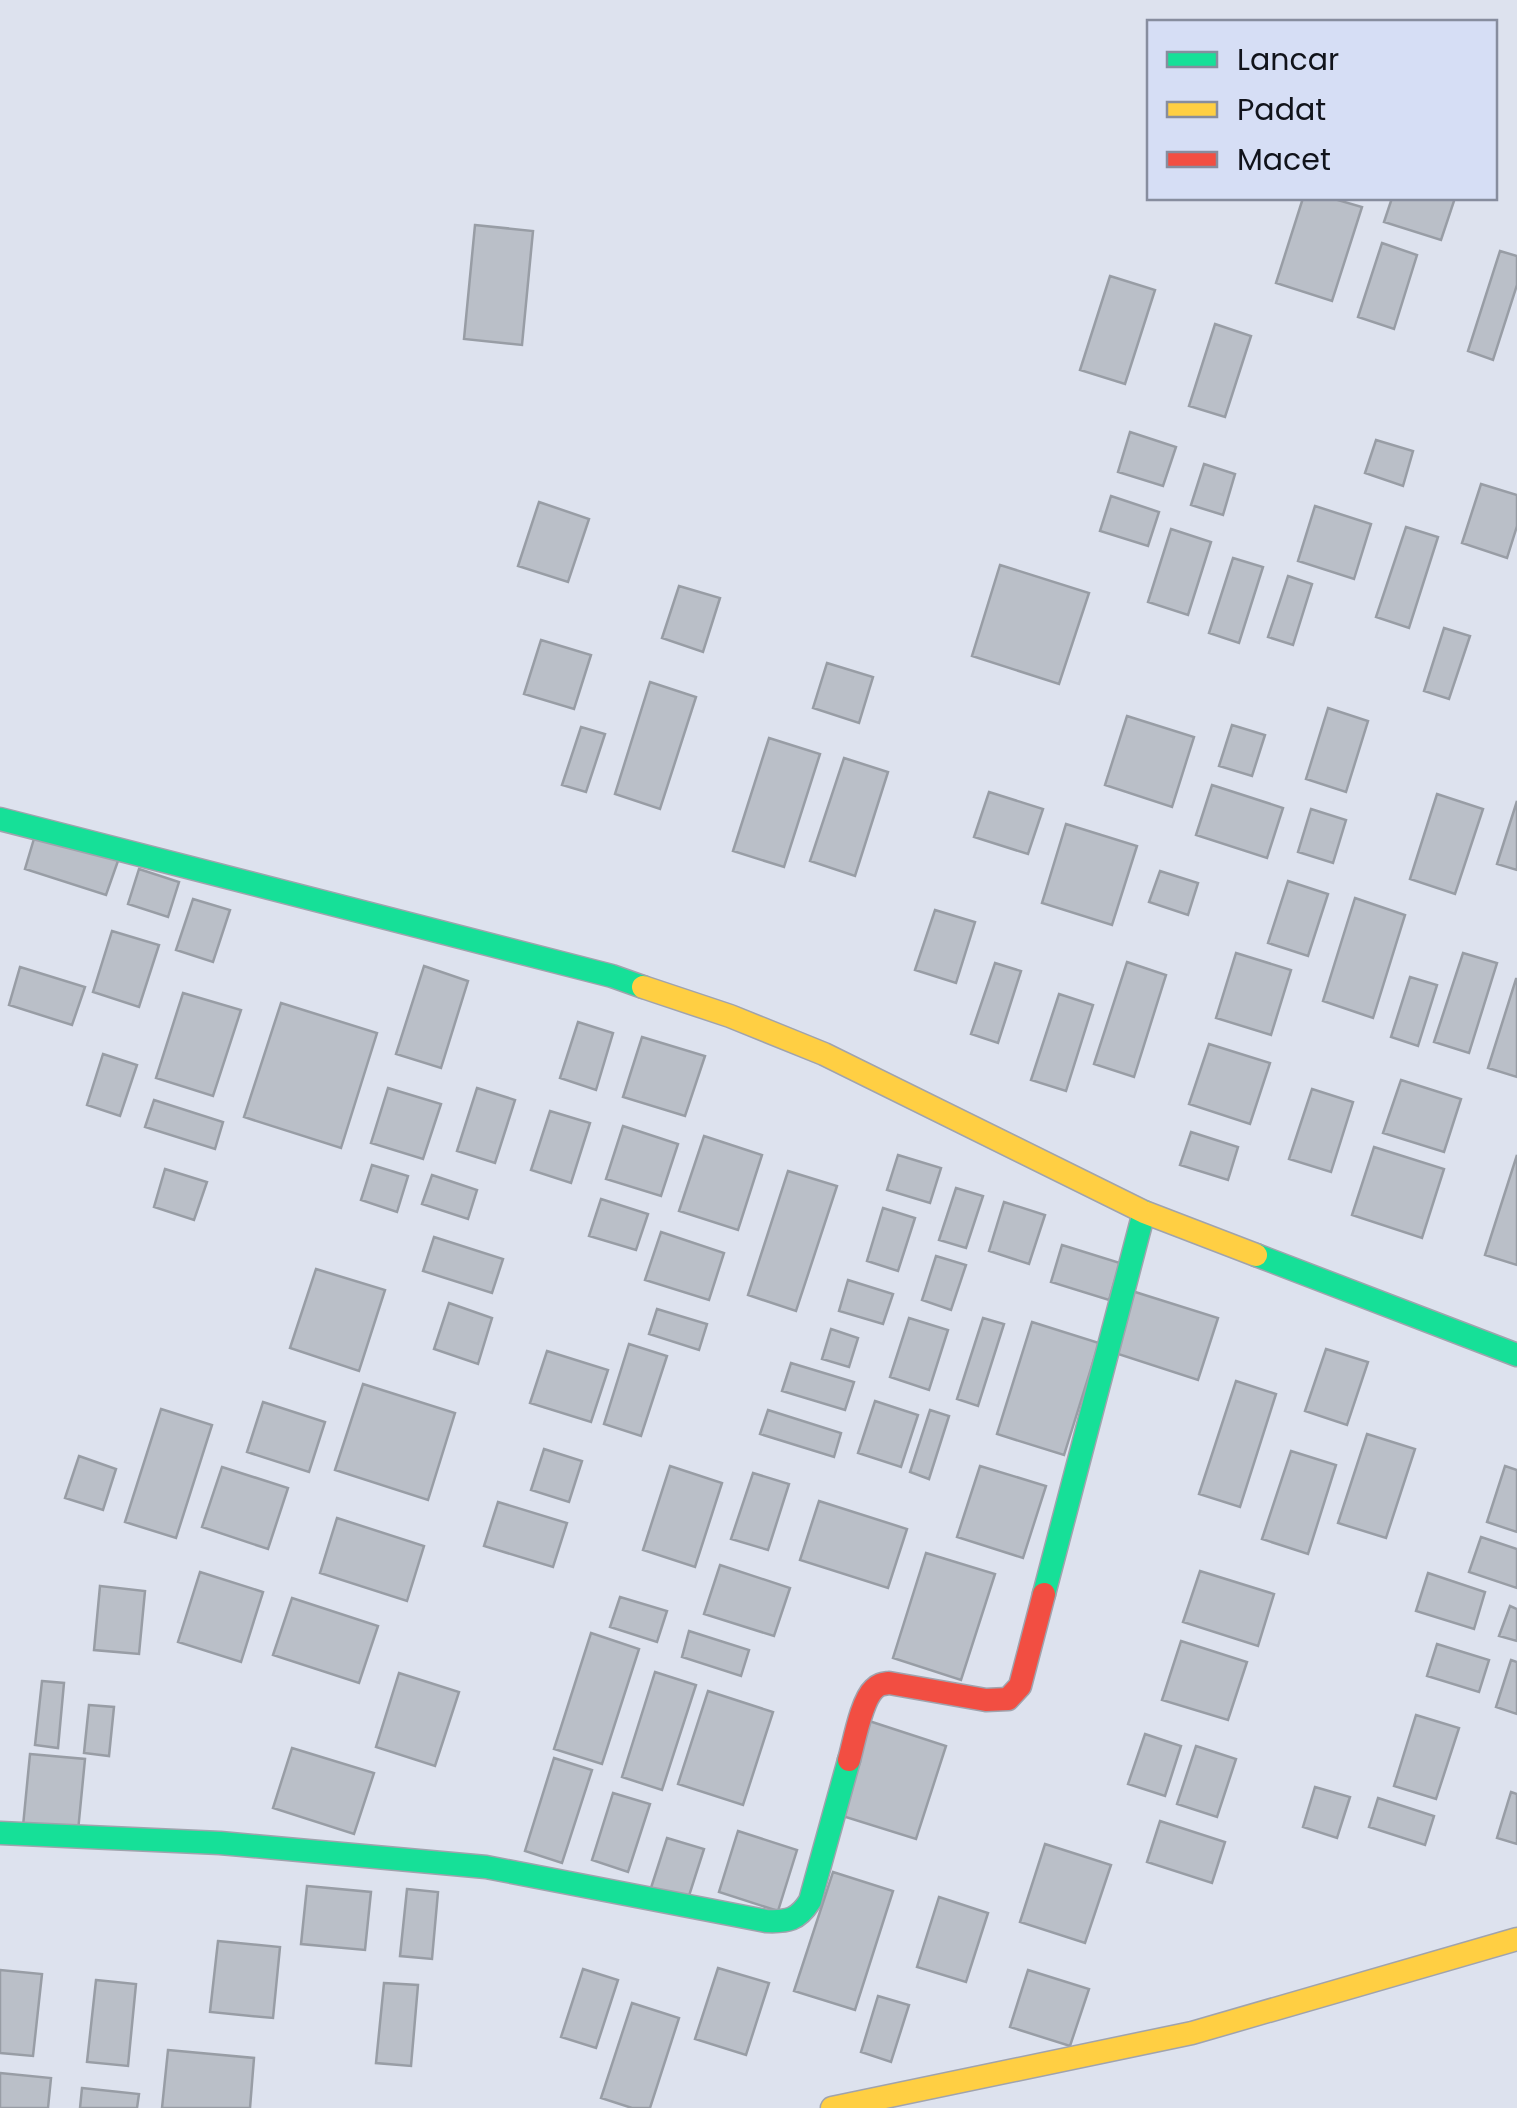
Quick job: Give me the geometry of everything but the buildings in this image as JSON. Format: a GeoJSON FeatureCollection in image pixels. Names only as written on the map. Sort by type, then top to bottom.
{"type":"FeatureCollection","features":[{"type":"Feature","properties":{"kind":"street"},"geometry":{"type":"LineString","coordinates":[[0,819],[612,976],[730,1016],[824,1054],[1144,1212],[1517,1355]]}},
{"type":"Feature","properties":{"kind":"street"},"geometry":{"type":"LineString","coordinates":[[0,1832],[220,1843],[486,1867],[792,1922],[802,1915],[810,1900],[872,1689],[889,1684],[986,1700],[1008,1699],[1020,1686],[1144,1212]]}},
{"type":"Feature","properties":{"kind":"street"},"geometry":{"type":"LineString","coordinates":[[832,2108],[1192,2034],[1517,1939]]}},
{"type":"Feature","properties":{"kind":"traffic: fast"},"geometry":{"type":"LineString","coordinates":[[0,819],[643,987]]}},
{"type":"Feature","properties":{"kind":"traffic: fast"},"geometry":{"type":"LineString","coordinates":[[1044,1594],[1144,1212]]}},
{"type":"Feature","properties":{"kind":"traffic: fast"},"geometry":{"type":"LineString","coordinates":[[1256,1255],[1517,1355]]}},
{"type":"Feature","properties":{"kind":"traffic: fast"},"geometry":{"type":"LineString","coordinates":[[0,1833],[220,1843],[486,1867],[780,1921],[797,1916],[810,1901],[849,1760]]}},
{"type":"Feature","properties":{"kind":"traffic: slow"},"geometry":{"type":"LineString","coordinates":[[643,987],[730,1016],[824,1054],[1144,1212],[1256,1255]]}},
{"type":"Feature","properties":{"kind":"traffic: slow"},"geometry":{"type":"LineString","coordinates":[[832,2108],[1192,2033],[1517,1939]]}},
{"type":"Feature","properties":{"kind":"traffic: jam"},"geometry":{"type":"LineString","coordinates":[[849,1760],[865,1703],[881,1685],[889,1683],[986,1700],[1008,1699],[1020,1686],[1044,1594]]}}]}
